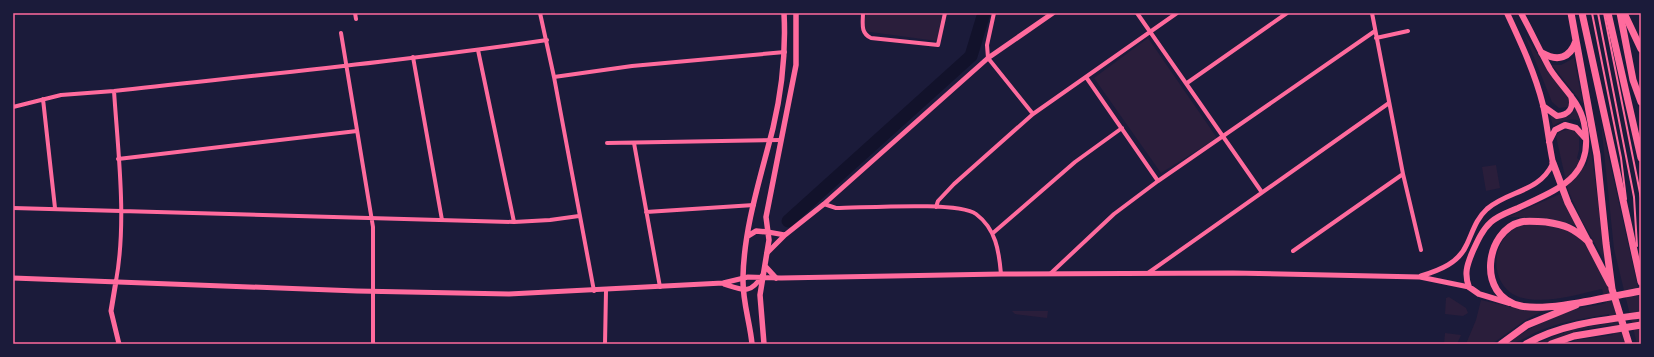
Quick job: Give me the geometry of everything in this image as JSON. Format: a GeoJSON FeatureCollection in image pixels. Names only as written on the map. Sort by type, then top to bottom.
{"type":"FeatureCollection","features":[{"type":"Feature","properties":{"kind":"highway"},"geometry":{"type":"LineString","coordinates":[[1571,13],[1597,155],[1612,289]]}},
{"type":"Feature","properties":{"kind":"highway"},"geometry":{"type":"LineString","coordinates":[[1582,13],[1641,282]]}},
{"type":"Feature","properties":{"kind":"highway"},"geometry":{"type":"LineString","coordinates":[[1608,13],[1641,158]]}},
{"type":"Feature","properties":{"kind":"highway"},"geometry":{"type":"LineString","coordinates":[[1620,13],[1633,80],[1641,102]]}},
{"type":"Feature","properties":{"kind":"highway"},"geometry":{"type":"LineString","coordinates":[[1624,13],[1641,49]]}},
{"type":"Feature","properties":{"kind":"highway"},"geometry":{"type":"LineString","coordinates":[[1542,53],[1554,58],[1564,57],[1572,50],[1576,40]]}},
{"type":"Feature","properties":{"kind":"highway"},"geometry":{"type":"LineString","coordinates":[[1553,163],[1565,197],[1612,289],[1629,344]]}},
{"type":"Feature","properties":{"kind":"highway"},"geometry":{"type":"LineString","coordinates":[[1589,242],[1574,229],[1564,225],[1529,221],[1514,225],[1502,235],[1496,247],[1491,267],[1493,285],[1500,296],[1509,303],[1530,307],[1587,300],[1641,291]]}},
{"type":"Feature","properties":{"kind":"highway"},"geometry":{"type":"LineString","coordinates":[[1501,344],[1527,325],[1587,300]]}},
{"type":"Feature","properties":{"kind":"highway"},"geometry":{"type":"LineString","coordinates":[[1526,344],[1555,331],[1607,320],[1641,315]]}},
{"type":"Feature","properties":{"kind":"highway"},"geometry":{"type":"LineString","coordinates":[[1551,344],[1574,336],[1641,325]]}},
{"type":"Feature","properties":{"kind":"main road"},"geometry":{"type":"LineString","coordinates":[[752,344],[743,278],[748,236],[754,205],[778,100],[785,52],[784,13]]}},
{"type":"Feature","properties":{"kind":"main road"},"geometry":{"type":"LineString","coordinates":[[764,344],[760,303],[762,276],[767,253],[768,232],[766,217],[796,58],[796,13]]}},
{"type":"Feature","properties":{"kind":"main road"},"geometry":{"type":"LineString","coordinates":[[1508,13],[1516,25],[1526,22]]}},
{"type":"Feature","properties":{"kind":"main road"},"geometry":{"type":"LineString","coordinates":[[1508,13],[1524,50],[1543,106],[1553,163]]}},
{"type":"Feature","properties":{"kind":"main road"},"geometry":{"type":"LineString","coordinates":[[1509,303],[1479,294],[1469,287],[1466,277],[1466,267],[1483,231],[1496,218],[1559,189],[1576,173],[1581,165],[1586,141],[1581,113],[1570,94],[1556,78],[1521,13]]}},
{"type":"Feature","properties":{"kind":"main road"},"geometry":{"type":"LineString","coordinates":[[1543,106],[1557,116],[1566,114],[1572,105],[1570,94]]}},
{"type":"Feature","properties":{"kind":"main road"},"geometry":{"type":"LineString","coordinates":[[778,100],[788,102]]}},
{"type":"Feature","properties":{"kind":"main road"},"geometry":{"type":"LineString","coordinates":[[1549,142],[1555,130],[1565,125],[1576,128],[1586,141]]}},
{"type":"Feature","properties":{"kind":"main road"},"geometry":{"type":"LineString","coordinates":[[748,236],[759,231],[768,232]]}},
{"type":"Feature","properties":{"kind":"main road"},"geometry":{"type":"LineString","coordinates":[[765,266],[776,278]]}},
{"type":"Feature","properties":{"kind":"street"},"geometry":{"type":"LineString","coordinates":[[355,13],[356,19]]}},
{"type":"Feature","properties":{"kind":"street"},"geometry":{"type":"LineString","coordinates":[[540,13],[547,40],[594,291]]}},
{"type":"Feature","properties":{"kind":"street"},"geometry":{"type":"LineString","coordinates":[[863,13],[863,31],[865,35],[871,38],[938,45],[945,13]]}},
{"type":"Feature","properties":{"kind":"street"},"geometry":{"type":"LineString","coordinates":[[994,13],[988,39],[988,58],[1033,114]]}},
{"type":"Feature","properties":{"kind":"street"},"geometry":{"type":"LineString","coordinates":[[767,253],[786,234],[824,204],[988,58],[1052,13]]}},
{"type":"Feature","properties":{"kind":"street"},"geometry":{"type":"LineString","coordinates":[[1137,13],[1261,191]]}},
{"type":"Feature","properties":{"kind":"street"},"geometry":{"type":"LineString","coordinates":[[936,207],[938,201],[954,184],[1033,114],[1176,13]]}},
{"type":"Feature","properties":{"kind":"street"},"geometry":{"type":"LineString","coordinates":[[1187,83],[1287,13]]}},
{"type":"Feature","properties":{"kind":"street"},"geometry":{"type":"LineString","coordinates":[[1372,13],[1403,174],[1421,250]]}},
{"type":"Feature","properties":{"kind":"street"},"geometry":{"type":"LineString","coordinates":[[1050,274],[1114,214],[1158,181],[1375,31]]}},
{"type":"Feature","properties":{"kind":"street"},"geometry":{"type":"LineString","coordinates":[[1376,38],[1408,31]]}},
{"type":"Feature","properties":{"kind":"street"},"geometry":{"type":"LineString","coordinates":[[341,33],[374,235],[373,344]]}},
{"type":"Feature","properties":{"kind":"street"},"geometry":{"type":"LineString","coordinates":[[13,106],[43,98],[77,92],[114,91],[478,50],[547,40]]}},
{"type":"Feature","properties":{"kind":"street"},"geometry":{"type":"LineString","coordinates":[[478,50],[514,222]]}},
{"type":"Feature","properties":{"kind":"street"},"geometry":{"type":"LineString","coordinates":[[554,77],[632,66],[785,52]]}},
{"type":"Feature","properties":{"kind":"street"},"geometry":{"type":"LineString","coordinates":[[413,57],[442,220]]}},
{"type":"Feature","properties":{"kind":"street"},"geometry":{"type":"LineString","coordinates":[[1086,77],[1158,181]]}},
{"type":"Feature","properties":{"kind":"street"},"geometry":{"type":"LineString","coordinates":[[114,91],[120,211],[119,262],[111,310],[119,344]]}},
{"type":"Feature","properties":{"kind":"street"},"geometry":{"type":"LineString","coordinates":[[43,98],[56,208]]}},
{"type":"Feature","properties":{"kind":"street"},"geometry":{"type":"LineString","coordinates":[[1148,273],[1261,191],[1389,103]]}},
{"type":"Feature","properties":{"kind":"street"},"geometry":{"type":"LineString","coordinates":[[993,233],[1075,162],[1122,128]]}},
{"type":"Feature","properties":{"kind":"street"},"geometry":{"type":"LineString","coordinates":[[118,159],[357,131]]}},
{"type":"Feature","properties":{"kind":"street"},"geometry":{"type":"LineString","coordinates":[[607,143],[781,140]]}},
{"type":"Feature","properties":{"kind":"street"},"geometry":{"type":"LineString","coordinates":[[634,143],[660,287]]}},
{"type":"Feature","properties":{"kind":"street"},"geometry":{"type":"LineString","coordinates":[[1420,277],[1445,267],[1456,260],[1465,249],[1473,228],[1482,214],[1500,201],[1539,182],[1545,177],[1553,163]]}},
{"type":"Feature","properties":{"kind":"street"},"geometry":{"type":"LineString","coordinates":[[1293,251],[1403,174]]}},
{"type":"Feature","properties":{"kind":"street"},"geometry":{"type":"LineString","coordinates":[[824,204],[836,208],[936,207],[958,208],[970,211],[980,218],[993,233],[998,251],[1001,274]]}},
{"type":"Feature","properties":{"kind":"street"},"geometry":{"type":"LineString","coordinates":[[646,212],[754,205]]}},
{"type":"Feature","properties":{"kind":"street"},"geometry":{"type":"LineString","coordinates":[[13,208],[56,208],[514,222],[550,220],[579,216]]}},
{"type":"Feature","properties":{"kind":"street"},"geometry":{"type":"LineString","coordinates":[[768,232],[786,234]]}},
{"type":"Feature","properties":{"kind":"street"},"geometry":{"type":"LineString","coordinates":[[13,278],[373,292],[525,294],[606,291],[723,283],[743,278],[762,276],[776,278],[1001,274],[1148,273],[1420,277],[1469,287]]}},
{"type":"Feature","properties":{"kind":"street"},"geometry":{"type":"LineString","coordinates":[[723,283],[744,290],[754,288],[762,276]]}},
{"type":"Feature","properties":{"kind":"street"},"geometry":{"type":"LineString","coordinates":[[605,344],[606,291]]}},
{"type":"Feature","properties":{"kind":"lane"},"geometry":{"type":"LineString","coordinates":[[1592,13],[1621,158],[1631,234]]}},
{"type":"Feature","properties":{"kind":"lane"},"geometry":{"type":"LineString","coordinates":[[1598,13],[1634,197],[1637,264]]}},
{"type":"Feature","properties":{"kind":"lane"},"geometry":{"type":"LineString","coordinates":[[1604,13],[1641,197]]}},
{"type":"Feature","properties":{"kind":"shaded area"},"geometry":{"type":"Polygon","coordinates":[[[866,13],[943,13],[937,41],[863,31],[866,13]]]}},
{"type":"Feature","properties":{"kind":"shaded area"},"geometry":{"type":"Polygon","coordinates":[[[1524,33],[1550,74],[1569,99],[1568,107],[1559,108],[1552,102],[1524,33]]]}},
{"type":"Feature","properties":{"kind":"shaded area"},"geometry":{"type":"Polygon","coordinates":[[[1148,38],[1217,138],[1161,173],[1094,78],[1148,38]]]}},
{"type":"Feature","properties":{"kind":"shaded area"},"geometry":{"type":"Polygon","coordinates":[[[1574,58],[1583,104],[1552,65],[1561,65],[1574,58]]]}},
{"type":"Feature","properties":{"kind":"shaded area"},"geometry":{"type":"Polygon","coordinates":[[[1576,107],[1580,121],[1566,120],[1553,126],[1550,115],[1562,118],[1566,117],[1572,114],[1576,107]]]}},
{"type":"Feature","properties":{"kind":"shaded area"},"geometry":{"type":"Polygon","coordinates":[[[1601,123],[1641,301],[1641,344],[1637,344],[1614,249],[1601,123]]]}},
{"type":"Feature","properties":{"kind":"shaded area"},"geometry":{"type":"Polygon","coordinates":[[[1572,130],[1579,134],[1579,150],[1577,158],[1586,166],[1591,149],[1606,263],[1581,219],[1568,190],[1556,136],[1559,132],[1572,130]]]}},
{"type":"Feature","properties":{"kind":"shaded area"},"geometry":{"type":"Polygon","coordinates":[[[1496,165],[1500,188],[1486,191],[1482,167],[1496,165]]]}},
{"type":"Feature","properties":{"kind":"shaded area"},"geometry":{"type":"Polygon","coordinates":[[[1560,194],[1577,226],[1542,218],[1508,217],[1560,194]]]}},
{"type":"Feature","properties":{"kind":"shaded area"},"geometry":{"type":"Polygon","coordinates":[[[1526,223],[1554,225],[1568,228],[1580,234],[1587,242],[1601,268],[1625,344],[1566,344],[1577,340],[1613,335],[1611,325],[1579,330],[1542,344],[1535,344],[1574,329],[1611,323],[1609,314],[1560,324],[1539,331],[1511,344],[1506,344],[1531,328],[1557,316],[1580,308],[1606,303],[1602,289],[1563,298],[1533,300],[1523,298],[1506,289],[1501,281],[1496,263],[1500,244],[1515,228],[1526,223]]]}},
{"type":"Feature","properties":{"kind":"shaded area"},"geometry":{"type":"Polygon","coordinates":[[[1449,297],[1466,308],[1468,313],[1463,316],[1445,314],[1446,298],[1449,297]]]}},
{"type":"Feature","properties":{"kind":"shaded area"},"geometry":{"type":"Polygon","coordinates":[[[1481,300],[1520,309],[1539,308],[1542,311],[1524,321],[1492,344],[1466,344],[1476,320],[1481,300]]]}},
{"type":"Feature","properties":{"kind":"shaded area"},"geometry":{"type":"Polygon","coordinates":[[[1012,311],[1048,311],[1047,318],[1015,314],[1012,311]]]}},
{"type":"Feature","properties":{"kind":"shaded area"},"geometry":{"type":"Polygon","coordinates":[[[1445,333],[1461,335],[1457,344],[1444,344],[1445,333]]]}},
{"type":"Feature","properties":{"kind":"waterway"},"geometry":{"type":"LineString","coordinates":[[788,221],[971,56],[984,13]]}}]}
